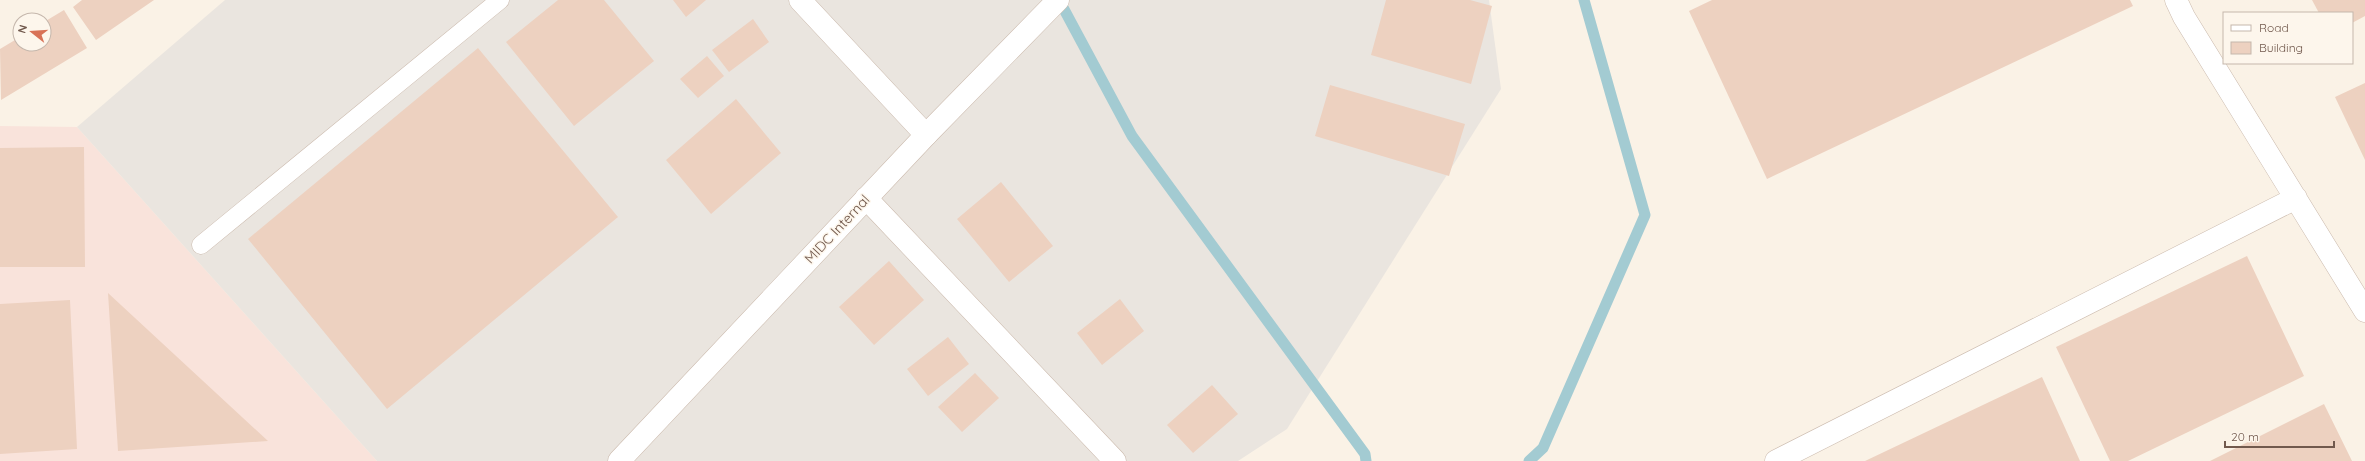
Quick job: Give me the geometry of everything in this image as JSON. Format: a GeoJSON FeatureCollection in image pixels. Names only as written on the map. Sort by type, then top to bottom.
{"type":"FeatureCollection","features":[{"type":"Feature","properties":{"kind":"street"},"geometry":{"type":"LineString","coordinates":[[800,0],[926,135]]}},
{"type":"Feature","properties":{"kind":"street","name":"MIDC Internal"},"geometry":{"type":"LineString","coordinates":[[619,461],[866,198],[1058,0]]}},
{"type":"Feature","properties":{"kind":"street"},"geometry":{"type":"LineString","coordinates":[[2176,0],[2184,17],[2365,310]]}},
{"type":"Feature","properties":{"kind":"street"},"geometry":{"type":"LineString","coordinates":[[866,198],[1115,461]]}},
{"type":"Feature","properties":{"kind":"street"},"geometry":{"type":"LineString","coordinates":[[1776,461],[2296,198]]}},
{"type":"Feature","properties":{"kind":"lane"},"geometry":{"type":"LineString","coordinates":[[201,245],[500,0]]}},
{"type":"Feature","properties":{"kind":"shaded area"},"geometry":{"type":"Polygon","coordinates":[[[225,0],[1489,0],[1501,89],[1287,429],[1238,461],[377,461],[77,127],[225,0]]]}},
{"type":"Feature","properties":{"kind":"shaded area"},"geometry":{"type":"Polygon","coordinates":[[[0,126],[77,127],[377,461],[0,461],[0,126]]]}},
{"type":"Feature","properties":{"kind":"building"},"geometry":{"type":"Polygon","coordinates":[[[82,0],[154,0],[96,40],[73,7],[82,0]]]}},
{"type":"Feature","properties":{"kind":"building"},"geometry":{"type":"Polygon","coordinates":[[[558,0],[604,0],[654,61],[574,126],[506,42],[558,0]]]}},
{"type":"Feature","properties":{"kind":"building"},"geometry":{"type":"Polygon","coordinates":[[[673,0],[706,0],[686,17],[673,0]]]}},
{"type":"Feature","properties":{"kind":"building"},"geometry":{"type":"Polygon","coordinates":[[[1386,0],[1470,0],[1492,6],[1471,84],[1371,55],[1386,0]]]}},
{"type":"Feature","properties":{"kind":"building"},"geometry":{"type":"Polygon","coordinates":[[[1712,0],[2130,0],[2133,6],[1767,179],[1689,11],[1712,0]]]}},
{"type":"Feature","properties":{"kind":"building"},"geometry":{"type":"Polygon","coordinates":[[[2312,0],[2365,0],[2365,16],[2353,22],[2353,12],[2318,12],[2312,0]]]}},
{"type":"Feature","properties":{"kind":"building"},"geometry":{"type":"Polygon","coordinates":[[[64,10],[87,48],[1,100],[0,49],[12,42],[12,52],[52,52],[52,17],[64,10]]]}},
{"type":"Feature","properties":{"kind":"building"},"geometry":{"type":"Polygon","coordinates":[[[753,19],[769,42],[729,72],[712,50],[753,19]]]}},
{"type":"Feature","properties":{"kind":"building"},"geometry":{"type":"Polygon","coordinates":[[[478,48],[618,217],[387,409],[248,239],[478,48]]]}},
{"type":"Feature","properties":{"kind":"building"},"geometry":{"type":"Polygon","coordinates":[[[707,56],[724,76],[698,98],[680,79],[707,56]]]}},
{"type":"Feature","properties":{"kind":"building"},"geometry":{"type":"Polygon","coordinates":[[[2365,83],[2365,160],[2335,97],[2365,83]]]}},
{"type":"Feature","properties":{"kind":"building"},"geometry":{"type":"Polygon","coordinates":[[[1330,85],[1465,124],[1449,176],[1315,136],[1330,85]]]}},
{"type":"Feature","properties":{"kind":"building"},"geometry":{"type":"Polygon","coordinates":[[[736,99],[781,153],[711,214],[666,160],[736,99]]]}},
{"type":"Feature","properties":{"kind":"building"},"geometry":{"type":"Polygon","coordinates":[[[84,147],[85,267],[0,267],[0,148],[84,147]]]}},
{"type":"Feature","properties":{"kind":"building"},"geometry":{"type":"Polygon","coordinates":[[[1001,182],[1053,246],[1009,282],[957,219],[1001,182]]]}},
{"type":"Feature","properties":{"kind":"building"},"geometry":{"type":"Polygon","coordinates":[[[2247,256],[2304,376],[2128,461],[2110,461],[2056,347],[2247,256]]]}},
{"type":"Feature","properties":{"kind":"building"},"geometry":{"type":"Polygon","coordinates":[[[889,261],[924,300],[874,345],[839,307],[889,261]]]}},
{"type":"Feature","properties":{"kind":"building"},"geometry":{"type":"Polygon","coordinates":[[[108,293],[268,441],[118,451],[108,293]]]}},
{"type":"Feature","properties":{"kind":"building"},"geometry":{"type":"Polygon","coordinates":[[[1120,299],[1144,331],[1102,365],[1077,333],[1120,299]]]}},
{"type":"Feature","properties":{"kind":"building"},"geometry":{"type":"Polygon","coordinates":[[[70,300],[77,449],[0,454],[0,304],[70,300]]]}},
{"type":"Feature","properties":{"kind":"building"},"geometry":{"type":"Polygon","coordinates":[[[948,337],[969,364],[928,396],[907,369],[948,337]]]}},
{"type":"Feature","properties":{"kind":"building"},"geometry":{"type":"Polygon","coordinates":[[[975,373],[999,398],[962,432],[938,407],[975,373]]]}},
{"type":"Feature","properties":{"kind":"building"},"geometry":{"type":"Polygon","coordinates":[[[2042,377],[2080,461],[1865,461],[2042,377]]]}},
{"type":"Feature","properties":{"kind":"building"},"geometry":{"type":"Polygon","coordinates":[[[1212,385],[1238,414],[1193,453],[1167,425],[1212,385]]]}},
{"type":"Feature","properties":{"kind":"building"},"geometry":{"type":"Polygon","coordinates":[[[2324,404],[2352,461],[2210,461],[2324,404]]]}},
{"type":"Feature","properties":{"kind":"waterway"},"geometry":{"type":"LineString","coordinates":[[1059,0],[1132,136],[1365,454],[1366,461]]}},
{"type":"Feature","properties":{"kind":"waterway"},"geometry":{"type":"LineString","coordinates":[[1529,461],[1543,448],[1645,215],[1584,0]]}}]}
